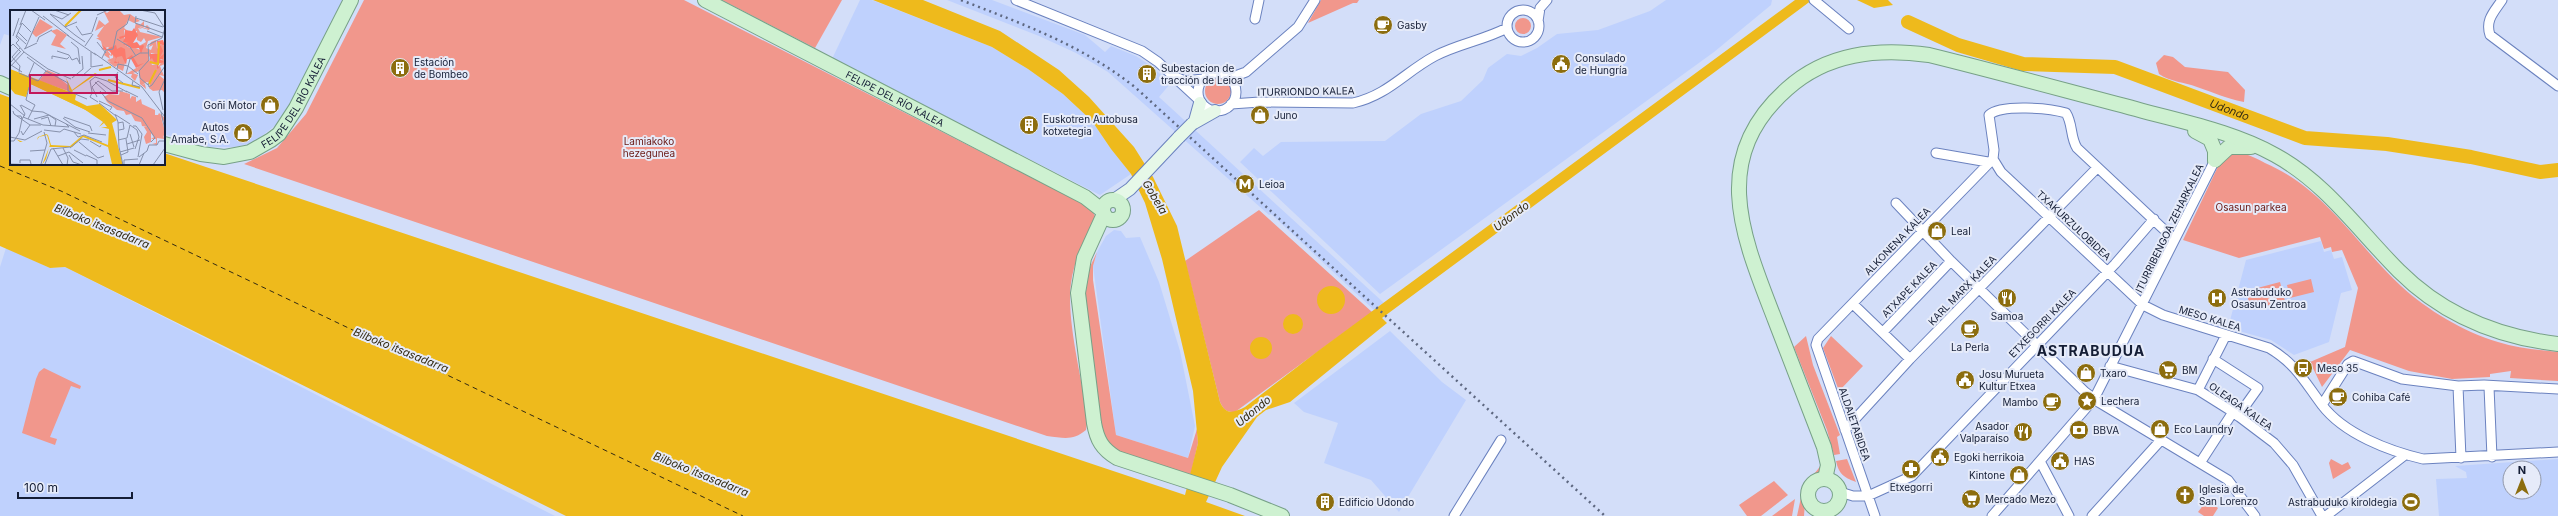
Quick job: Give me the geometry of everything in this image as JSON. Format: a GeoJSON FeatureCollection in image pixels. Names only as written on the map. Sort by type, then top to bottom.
{"type":"FeatureCollection","features":[{"type":"Feature","properties":{"kind":"main road","name":"FELIPE DEL RÍO KALEA"},"geometry":{"type":"LineString","coordinates":[[165,144],[217,157],[235,156],[260,147],[279,134],[296,108],[351,0]]}},
{"type":"Feature","properties":{"kind":"main road","name":"FELIPE DEL RÍO KALEA"},"geometry":{"type":"LineString","coordinates":[[705,0],[1085,197],[1111,208]]}},
{"type":"Feature","properties":{"kind":"main road"},"geometry":{"type":"LineString","coordinates":[[1825,479],[1828,465],[1824,447],[1748,250],[1739,211],[1739,180],[1745,152],[1760,120],[1776,99],[1807,73],[1825,64],[1868,52],[1901,51],[1936,57],[2215,131],[2260,147],[2295,167],[2320,186],[2399,271],[2449,310],[2468,320],[2500,332],[2558,344]]}},
{"type":"Feature","properties":{"kind":"main road"},"geometry":{"type":"LineString","coordinates":[[0,84],[10,88]]}},
{"type":"Feature","properties":{"kind":"main road"},"geometry":{"type":"LineString","coordinates":[[2148,113],[2210,138],[2218,157]]}},
{"type":"Feature","properties":{"kind":"main road"},"geometry":{"type":"LineString","coordinates":[[2215,131],[2221,143],[2218,157]]}},
{"type":"Feature","properties":{"kind":"main road"},"geometry":{"type":"LineString","coordinates":[[2218,157],[2228,147],[2260,147]]}},
{"type":"Feature","properties":{"kind":"main road"},"geometry":{"type":"LineString","coordinates":[[1111,208],[1084,258],[1078,293],[1097,436],[1105,450],[1117,458],[1216,491],[1282,516]]}},
{"type":"Feature","properties":{"kind":"main road"},"geometry":{"type":"LineString","coordinates":[[1825,479],[1834,483],[1840,492],[1839,502],[1821,513],[1809,500],[1809,490],[1815,482],[1825,479]]}},
{"type":"Feature","properties":{"kind":"street"},"geometry":{"type":"LineString","coordinates":[[1016,0],[1142,51],[1173,76],[1199,101],[1215,110]]}},
{"type":"Feature","properties":{"kind":"street"},"geometry":{"type":"LineString","coordinates":[[1255,19],[1259,0]]}},
{"type":"Feature","properties":{"kind":"street"},"geometry":{"type":"LineString","coordinates":[[1230,78],[1246,72],[1298,27],[1315,0]]}},
{"type":"Feature","properties":{"kind":"street"},"geometry":{"type":"LineString","coordinates":[[1546,0],[1540,8],[1537,31],[1526,41],[1512,37],[1507,28],[1511,15],[1546,0]]}},
{"type":"Feature","properties":{"kind":"street"},"geometry":{"type":"LineString","coordinates":[[1814,0],[1849,29]]}},
{"type":"Feature","properties":{"kind":"street"},"geometry":{"type":"LineString","coordinates":[[2502,0],[2490,17],[2488,24],[2490,35],[2558,86]]}},
{"type":"Feature","properties":{"kind":"street"},"geometry":{"type":"LineString","coordinates":[[1525,10],[1533,14],[1538,22]]}},
{"type":"Feature","properties":{"kind":"street","name":"ITURRIONDO KALEA"},"geometry":{"type":"LineString","coordinates":[[1231,104],[1256,102],[1338,103],[1364,100],[1391,88],[1435,56],[1507,28]]}},
{"type":"Feature","properties":{"kind":"street"},"geometry":{"type":"LineString","coordinates":[[1111,208],[1193,122],[1215,110],[1221,110],[1231,104],[1237,92],[1236,84],[1230,78],[1215,73],[1203,79],[1185,81],[1173,76]]}},
{"type":"Feature","properties":{"kind":"street"},"geometry":{"type":"LineString","coordinates":[[1193,122],[1199,101],[1197,90],[1203,79]]}},
{"type":"Feature","properties":{"kind":"street"},"geometry":{"type":"LineString","coordinates":[[1237,92],[1256,102]]}},
{"type":"Feature","properties":{"kind":"street"},"geometry":{"type":"LineString","coordinates":[[1936,153],[1991,161],[1994,150],[1989,115],[2005,108],[2066,114],[2070,120],[2074,143],[2097,168],[2174,239]]}},
{"type":"Feature","properties":{"kind":"street","name":"ITURRIBENGOA ZEHARKALEA"},"geometry":{"type":"LineString","coordinates":[[2143,305],[2174,239],[2218,157]]}},
{"type":"Feature","properties":{"kind":"street","name":"TXAKURZULOBIDEA"},"geometry":{"type":"LineString","coordinates":[[1991,161],[2143,305]]}},
{"type":"Feature","properties":{"kind":"street","name":"ALKONENA KALEA"},"geometry":{"type":"LineString","coordinates":[[1818,340],[1991,161]]}},
{"type":"Feature","properties":{"kind":"street","name":"KARL MARX KALEA"},"geometry":{"type":"LineString","coordinates":[[1845,430],[1910,359],[2048,216],[2097,168]]}},
{"type":"Feature","properties":{"kind":"street"},"geometry":{"type":"LineString","coordinates":[[1896,203],[1952,262],[2036,345],[2094,399],[2228,480],[2255,516]]}},
{"type":"Feature","properties":{"kind":"street","name":"ETXEGORRI KALEA"},"geometry":{"type":"LineString","coordinates":[[1868,496],[1912,476],[1927,463],[2036,345],[2108,271],[2154,219]]}},
{"type":"Feature","properties":{"kind":"street","name":"ATXAPE KALEA"},"geometry":{"type":"LineString","coordinates":[[1883,332],[1952,262]]}},
{"type":"Feature","properties":{"kind":"street"},"geometry":{"type":"LineString","coordinates":[[1853,304],[1910,359]]}},
{"type":"Feature","properties":{"kind":"street"},"geometry":{"type":"LineString","coordinates":[[1992,516],[2041,463],[2094,399],[2143,305]]}},
{"type":"Feature","properties":{"kind":"street","name":"MESO KALEA"},"geometry":{"type":"LineString","coordinates":[[2143,305],[2163,315],[2269,348],[2293,364],[2322,405],[2344,424],[2361,435],[2405,455],[2423,459],[2492,457],[2558,452]]}},
{"type":"Feature","properties":{"kind":"street"},"geometry":{"type":"LineString","coordinates":[[2198,390],[2226,335]]}},
{"type":"Feature","properties":{"kind":"street","name":"ALDAIETABIDEA"},"geometry":{"type":"LineString","coordinates":[[1818,340],[1816,345],[1875,516]]}},
{"type":"Feature","properties":{"kind":"street"},"geometry":{"type":"LineString","coordinates":[[2200,463],[2235,414],[2258,388],[2213,359]]}},
{"type":"Feature","properties":{"kind":"street"},"geometry":{"type":"LineString","coordinates":[[2322,405],[2348,364],[2353,361],[2402,379],[2458,386],[2558,389]]}},
{"type":"Feature","properties":{"kind":"street","name":"OLEAGA KALEA"},"geometry":{"type":"LineString","coordinates":[[2110,366],[2198,390],[2235,414],[2274,443],[2293,465],[2322,516]]}},
{"type":"Feature","properties":{"kind":"street"},"geometry":{"type":"LineString","coordinates":[[2458,386],[2462,458]]}},
{"type":"Feature","properties":{"kind":"street"},"geometry":{"type":"LineString","coordinates":[[2489,387],[2492,457]]}},
{"type":"Feature","properties":{"kind":"street"},"geometry":{"type":"LineString","coordinates":[[1454,516],[1501,440]]}},
{"type":"Feature","properties":{"kind":"street"},"geometry":{"type":"LineString","coordinates":[[2092,516],[2161,440]]}},
{"type":"Feature","properties":{"kind":"street"},"geometry":{"type":"LineString","coordinates":[[2386,446],[2389,456],[2388,466]]}},
{"type":"Feature","properties":{"kind":"street"},"geometry":{"type":"LineString","coordinates":[[2326,516],[2388,466],[2405,455]]}},
{"type":"Feature","properties":{"kind":"street"},"geometry":{"type":"LineString","coordinates":[[2388,466],[2423,459]]}},
{"type":"Feature","properties":{"kind":"street"},"geometry":{"type":"LineString","coordinates":[[2041,463],[2069,516]]}},
{"type":"Feature","properties":{"kind":"street"},"geometry":{"type":"LineString","coordinates":[[1840,492],[1853,496],[1868,496]]}},
{"type":"Feature","properties":{"kind":"shaded area"},"geometry":{"type":"Polygon","coordinates":[[[0,0],[344,0],[282,120],[253,143],[234,147],[210,147],[165,134],[165,10],[10,10],[10,36],[4,34],[0,45],[0,0]]]}},
{"type":"Feature","properties":{"kind":"shaded area"},"geometry":{"type":"Polygon","coordinates":[[[860,0],[872,0],[992,47],[1028,69],[1063,94],[1092,121],[1111,149],[1131,174],[1100,195],[832,59],[860,0]]]}},
{"type":"Feature","properties":{"kind":"shaded area"},"geometry":{"type":"Polygon","coordinates":[[[947,0],[992,0],[1085,35],[1105,52],[1111,46],[1136,56],[1154,68],[1170,84],[1159,97],[1384,303],[1374,310],[1271,214],[1269,215],[1108,72],[1076,53],[1039,36],[947,0]]]}},
{"type":"Feature","properties":{"kind":"shaded area"},"geometry":{"type":"Polygon","coordinates":[[[1666,0],[1772,0],[1771,5],[1714,52],[1380,294],[1240,162],[1254,148],[1263,156],[1281,142],[1385,141],[1421,114],[1461,101],[1483,80],[1488,68],[1507,54],[1521,56],[1537,48],[1557,34],[1598,30],[1650,11],[1666,0]]]}},
{"type":"Feature","properties":{"kind":"shaded area"},"geometry":{"type":"Polygon","coordinates":[[[1114,230],[1121,231],[1126,238],[1140,237],[1159,282],[1180,351],[1195,426],[1188,458],[1116,435],[1093,266],[1097,252],[1106,236],[1114,230]]]}},
{"type":"Feature","properties":{"kind":"shaded area"},"geometry":{"type":"Polygon","coordinates":[[[2321,241],[2324,252],[2331,250],[2334,259],[2342,257],[2352,290],[2341,293],[2329,342],[2294,355],[2271,340],[2228,328],[2246,260],[2321,241]]]}},
{"type":"Feature","properties":{"kind":"shaded area"},"geometry":{"type":"Polygon","coordinates":[[[6,248],[50,268],[65,267],[555,516],[0,516],[0,267],[6,248]]]}},
{"type":"Feature","properties":{"kind":"shaded area"},"geometry":{"type":"Polygon","coordinates":[[[1390,331],[1442,382],[1466,400],[1399,512],[1371,480],[1324,463],[1338,423],[1304,412],[1294,403],[1390,331]]]}},
{"type":"Feature","properties":{"kind":"shaded area"},"geometry":{"type":"Polygon","coordinates":[[[2558,459],[2558,516],[2439,516],[2436,479],[2467,478],[2466,472],[2455,466],[2502,463],[2502,500],[2542,500],[2542,460],[2558,459]]]}},
{"type":"Feature","properties":{"kind":"green space","name":"Lamiakoko hezegunea"},"geometry":{"type":"Polygon","coordinates":[[[364,0],[684,0],[1091,208],[1096,218],[1081,249],[1075,266],[1071,283],[1070,298],[1075,350],[1088,418],[1086,430],[1077,436],[1068,438],[1047,436],[244,164],[277,148],[306,114],[364,0]]]}},
{"type":"Feature","properties":{"kind":"green space"},"geometry":{"type":"Polygon","coordinates":[[[722,0],[842,0],[815,48],[722,0]]]}},
{"type":"Feature","properties":{"kind":"green space"},"geometry":{"type":"Polygon","coordinates":[[[1321,0],[1359,0],[1357,3],[1353,3],[1308,23],[1321,0]]]}},
{"type":"Feature","properties":{"kind":"green space"},"geometry":{"type":"Polygon","coordinates":[[[1523,18],[1529,20],[1531,26],[1529,32],[1523,34],[1517,32],[1515,26],[1517,20],[1523,18]]]}},
{"type":"Feature","properties":{"kind":"green space"},"geometry":{"type":"Polygon","coordinates":[[[2164,55],[2173,57],[2185,67],[2228,72],[2245,90],[2244,102],[2164,77],[2159,74],[2156,63],[2164,55]]]}},
{"type":"Feature","properties":{"kind":"green space"},"geometry":{"type":"Polygon","coordinates":[[[1218,78],[1227,82],[1231,91],[1227,100],[1218,104],[1209,100],[1205,91],[1209,82],[1218,78]]]}},
{"type":"Feature","properties":{"kind":"green space","name":"Osasun parkea"},"geometry":{"type":"Polygon","coordinates":[[[2231,152],[2245,154],[2257,159],[2286,174],[2305,187],[2338,218],[2401,286],[2434,312],[2485,338],[2535,350],[2558,352],[2558,381],[2510,378],[2511,371],[2490,374],[2490,377],[2452,379],[2409,371],[2350,350],[2322,387],[2310,362],[2345,347],[2358,288],[2342,250],[2332,252],[2331,247],[2324,249],[2320,237],[2239,258],[2183,240],[2223,156],[2231,152]]]}},
{"type":"Feature","properties":{"kind":"green space"},"geometry":{"type":"Polygon","coordinates":[[[1259,210],[1372,312],[1235,412],[1229,412],[1224,409],[1220,402],[1185,261],[1259,210]]]}},
{"type":"Feature","properties":{"kind":"green space"},"geometry":{"type":"Polygon","coordinates":[[[1097,252],[1093,266],[1093,280],[1116,435],[1188,458],[1197,429],[1198,443],[1190,478],[1130,458],[1110,444],[1102,434],[1085,298],[1089,269],[1097,252]]]}},
{"type":"Feature","properties":{"kind":"green space"},"geometry":{"type":"Polygon","coordinates":[[[2311,279],[2314,292],[2290,298],[2287,285],[2311,279]]]}},
{"type":"Feature","properties":{"kind":"green space"},"geometry":{"type":"Polygon","coordinates":[[[2280,282],[2285,301],[2251,310],[2246,291],[2280,282]]]}},
{"type":"Feature","properties":{"kind":"green space"},"geometry":{"type":"Polygon","coordinates":[[[1806,336],[1813,365],[1840,435],[1837,437],[1840,454],[1834,455],[1827,430],[1794,347],[1806,336]]]}},
{"type":"Feature","properties":{"kind":"green space"},"geometry":{"type":"Polygon","coordinates":[[[1831,336],[1863,366],[1839,391],[1823,348],[1831,336]]]}},
{"type":"Feature","properties":{"kind":"green space"},"geometry":{"type":"Polygon","coordinates":[[[44,368],[81,386],[80,389],[71,386],[50,437],[57,439],[55,445],[22,433],[36,379],[39,372],[44,368]]]}},
{"type":"Feature","properties":{"kind":"green space"},"geometry":{"type":"Polygon","coordinates":[[[1847,459],[1856,482],[1845,477],[1840,472],[1836,461],[1847,459]]]}},
{"type":"Feature","properties":{"kind":"green space"},"geometry":{"type":"Polygon","coordinates":[[[2331,459],[2342,465],[2348,462],[2351,468],[2333,479],[2329,463],[2331,459]]]}},
{"type":"Feature","properties":{"kind":"green space"},"geometry":{"type":"Polygon","coordinates":[[[1822,464],[1822,471],[1806,489],[1804,516],[1797,516],[1803,488],[1822,464]]]}},
{"type":"Feature","properties":{"kind":"green space"},"geometry":{"type":"Polygon","coordinates":[[[1774,481],[1788,495],[1761,516],[1747,516],[1739,505],[1774,481]]]}},
{"type":"Feature","properties":{"kind":"green space"},"geometry":{"type":"Polygon","coordinates":[[[1795,499],[1792,516],[1772,516],[1795,499]]]}},
{"type":"Feature","properties":{"kind":"green space"},"geometry":{"type":"Polygon","coordinates":[[[2207,500],[2218,508],[2213,516],[2204,516],[2198,512],[2207,500]]]}},
{"type":"Feature","properties":{"kind":"water"},"geometry":{"type":"Polygon","coordinates":[[[873,0],[923,0],[1000,31],[1059,70],[1089,97],[1134,147],[1153,177],[1177,226],[1220,402],[1227,411],[1230,412],[1237,411],[1245,407],[1318,351],[1795,0],[1812,0],[1382,318],[1387,323],[1290,402],[1266,410],[1257,417],[1222,467],[1206,502],[1245,516],[566,516],[65,267],[50,268],[0,246],[0,94],[10,98],[10,165],[165,165],[165,153],[1185,495],[1198,443],[1193,391],[1162,259],[1145,203],[1131,174],[1111,149],[1092,121],[1063,94],[1028,69],[992,47],[873,0]]]}},
{"type":"Feature","properties":{"kind":"water"},"geometry":{"type":"Polygon","coordinates":[[[1857,0],[1888,0],[1893,5],[1874,8],[1857,0]]]}},
{"type":"Feature","properties":{"kind":"water"},"geometry":{"type":"Polygon","coordinates":[[[1331,286],[1341,290],[1345,300],[1341,310],[1331,314],[1321,310],[1317,300],[1321,290],[1331,286]]]}},
{"type":"Feature","properties":{"kind":"water"},"geometry":{"type":"Polygon","coordinates":[[[1293,314],[1300,317],[1303,324],[1300,331],[1293,334],[1286,331],[1283,324],[1286,317],[1293,314]]]}},
{"type":"Feature","properties":{"kind":"water"},"geometry":{"type":"Polygon","coordinates":[[[1261,337],[1265,338],[1271,344],[1271,352],[1265,358],[1261,359],[1257,358],[1251,352],[1250,348],[1251,344],[1257,338],[1261,337]]]}},
{"type":"Feature","properties":{"kind":"waterway","name":"Udondo"},"geometry":{"type":"LineString","coordinates":[[1908,22],[1958,45],[2023,64],[2115,67],[2305,138],[2387,144],[2471,157],[2540,172],[2558,170]]}},
{"type":"Feature","properties":{"kind":"ferry route"},"geometry":{"type":"LineString","coordinates":[[0,166],[61,191],[743,516]]}},
{"type":"Feature","properties":{"kind":"railway"},"geometry":{"type":"LineString","coordinates":[[961,0],[1030,27],[1074,48],[1116,73],[1136,88],[1605,516]]}},
{"type":"Feature","properties":{"kind":"place","name":"Gasby"},"geometry":{"type":"Point","coordinates":[1383,25]}},
{"type":"Feature","properties":{"kind":"place","name":"Consulado de Hungría"},"geometry":{"type":"Point","coordinates":[1561,64]}},
{"type":"Feature","properties":{"kind":"place","name":"Estación de Bombeo"},"geometry":{"type":"Point","coordinates":[400,68]}},
{"type":"Feature","properties":{"kind":"place","name":"Subestacion de tracción de Leioa"},"geometry":{"type":"Point","coordinates":[1147,74]}},
{"type":"Feature","properties":{"kind":"place","name":"Goñi Motor"},"geometry":{"type":"Point","coordinates":[270,105]}},
{"type":"Feature","properties":{"kind":"place","name":"Juno"},"geometry":{"type":"Point","coordinates":[1260,115]}},
{"type":"Feature","properties":{"kind":"place","name":"Euskotren Autobusa kotxetegia"},"geometry":{"type":"Point","coordinates":[1029,125]}},
{"type":"Feature","properties":{"kind":"place","name":"Autos Amabe, S.A."},"geometry":{"type":"Point","coordinates":[243,133]}},
{"type":"Feature","properties":{"kind":"place","name":"Leioa"},"geometry":{"type":"Point","coordinates":[1245,184]}},
{"type":"Feature","properties":{"kind":"place","name":"Leal"},"geometry":{"type":"Point","coordinates":[1937,231]}},
{"type":"Feature","properties":{"kind":"place","name":"Samoa"},"geometry":{"type":"Point","coordinates":[2007,298]}},
{"type":"Feature","properties":{"kind":"place","name":"Astrabuduko Osasun Zentroa"},"geometry":{"type":"Point","coordinates":[2217,298]}},
{"type":"Feature","properties":{"kind":"place","name":"La Perla"},"geometry":{"type":"Point","coordinates":[1970,329]}},
{"type":"Feature","properties":{"kind":"place","name":"Meso 35"},"geometry":{"type":"Point","coordinates":[2303,368]}},
{"type":"Feature","properties":{"kind":"place","name":"BM"},"geometry":{"type":"Point","coordinates":[2168,370]}},
{"type":"Feature","properties":{"kind":"place","name":"Txaro"},"geometry":{"type":"Point","coordinates":[2086,373]}},
{"type":"Feature","properties":{"kind":"place","name":"Josu Murueta Kultur Etxea"},"geometry":{"type":"Point","coordinates":[1965,380]}},
{"type":"Feature","properties":{"kind":"place","name":"Cohiba Café"},"geometry":{"type":"Point","coordinates":[2338,397]}},
{"type":"Feature","properties":{"kind":"place","name":"Lechera"},"geometry":{"type":"Point","coordinates":[2087,401]}},
{"type":"Feature","properties":{"kind":"place","name":"Mambo"},"geometry":{"type":"Point","coordinates":[2052,402]}},
{"type":"Feature","properties":{"kind":"place","name":"Eco Laundry"},"geometry":{"type":"Point","coordinates":[2160,429]}},
{"type":"Feature","properties":{"kind":"place","name":"BBVA"},"geometry":{"type":"Point","coordinates":[2079,430]}},
{"type":"Feature","properties":{"kind":"place","name":"Asador Valparaíso"},"geometry":{"type":"Point","coordinates":[2023,432]}},
{"type":"Feature","properties":{"kind":"place","name":"Egoki herrikoia"},"geometry":{"type":"Point","coordinates":[1940,457]}},
{"type":"Feature","properties":{"kind":"place","name":"HAS"},"geometry":{"type":"Point","coordinates":[2060,461]}},
{"type":"Feature","properties":{"kind":"place","name":"Etxegorri"},"geometry":{"type":"Point","coordinates":[1911,469]}},
{"type":"Feature","properties":{"kind":"place","name":"Kintone"},"geometry":{"type":"Point","coordinates":[2019,475]}},
{"type":"Feature","properties":{"kind":"place","name":"Iglesia de San Lorenzo"},"geometry":{"type":"Point","coordinates":[2185,495]}},
{"type":"Feature","properties":{"kind":"place","name":"Mercado Mezo"},"geometry":{"type":"Point","coordinates":[1971,499]}},
{"type":"Feature","properties":{"kind":"place","name":"Edificio Udondo"},"geometry":{"type":"Point","coordinates":[1325,502]}},
{"type":"Feature","properties":{"kind":"place","name":"Astrabuduko kiroldegia"},"geometry":{"type":"Point","coordinates":[2411,502]}},
{"type":"Feature","properties":{"kind":"district","name":"ASTRABUDUA"},"geometry":{"type":"Point","coordinates":[2091,350]}},
{"type":"Feature","properties":{"kind":"water label","name":"Gobela"},"geometry":{"type":"Point","coordinates":[1155,197]}},
{"type":"Feature","properties":{"kind":"water label","name":"Bilboko itsasadarra"},"geometry":{"type":"Point","coordinates":[102,226]}},
{"type":"Feature","properties":{"kind":"water label","name":"Bilboko itsasadarra"},"geometry":{"type":"Point","coordinates":[401,350]}},
{"type":"Feature","properties":{"kind":"water label","name":"Bilboko itsasadarra"},"geometry":{"type":"Point","coordinates":[701,474]}}]}
